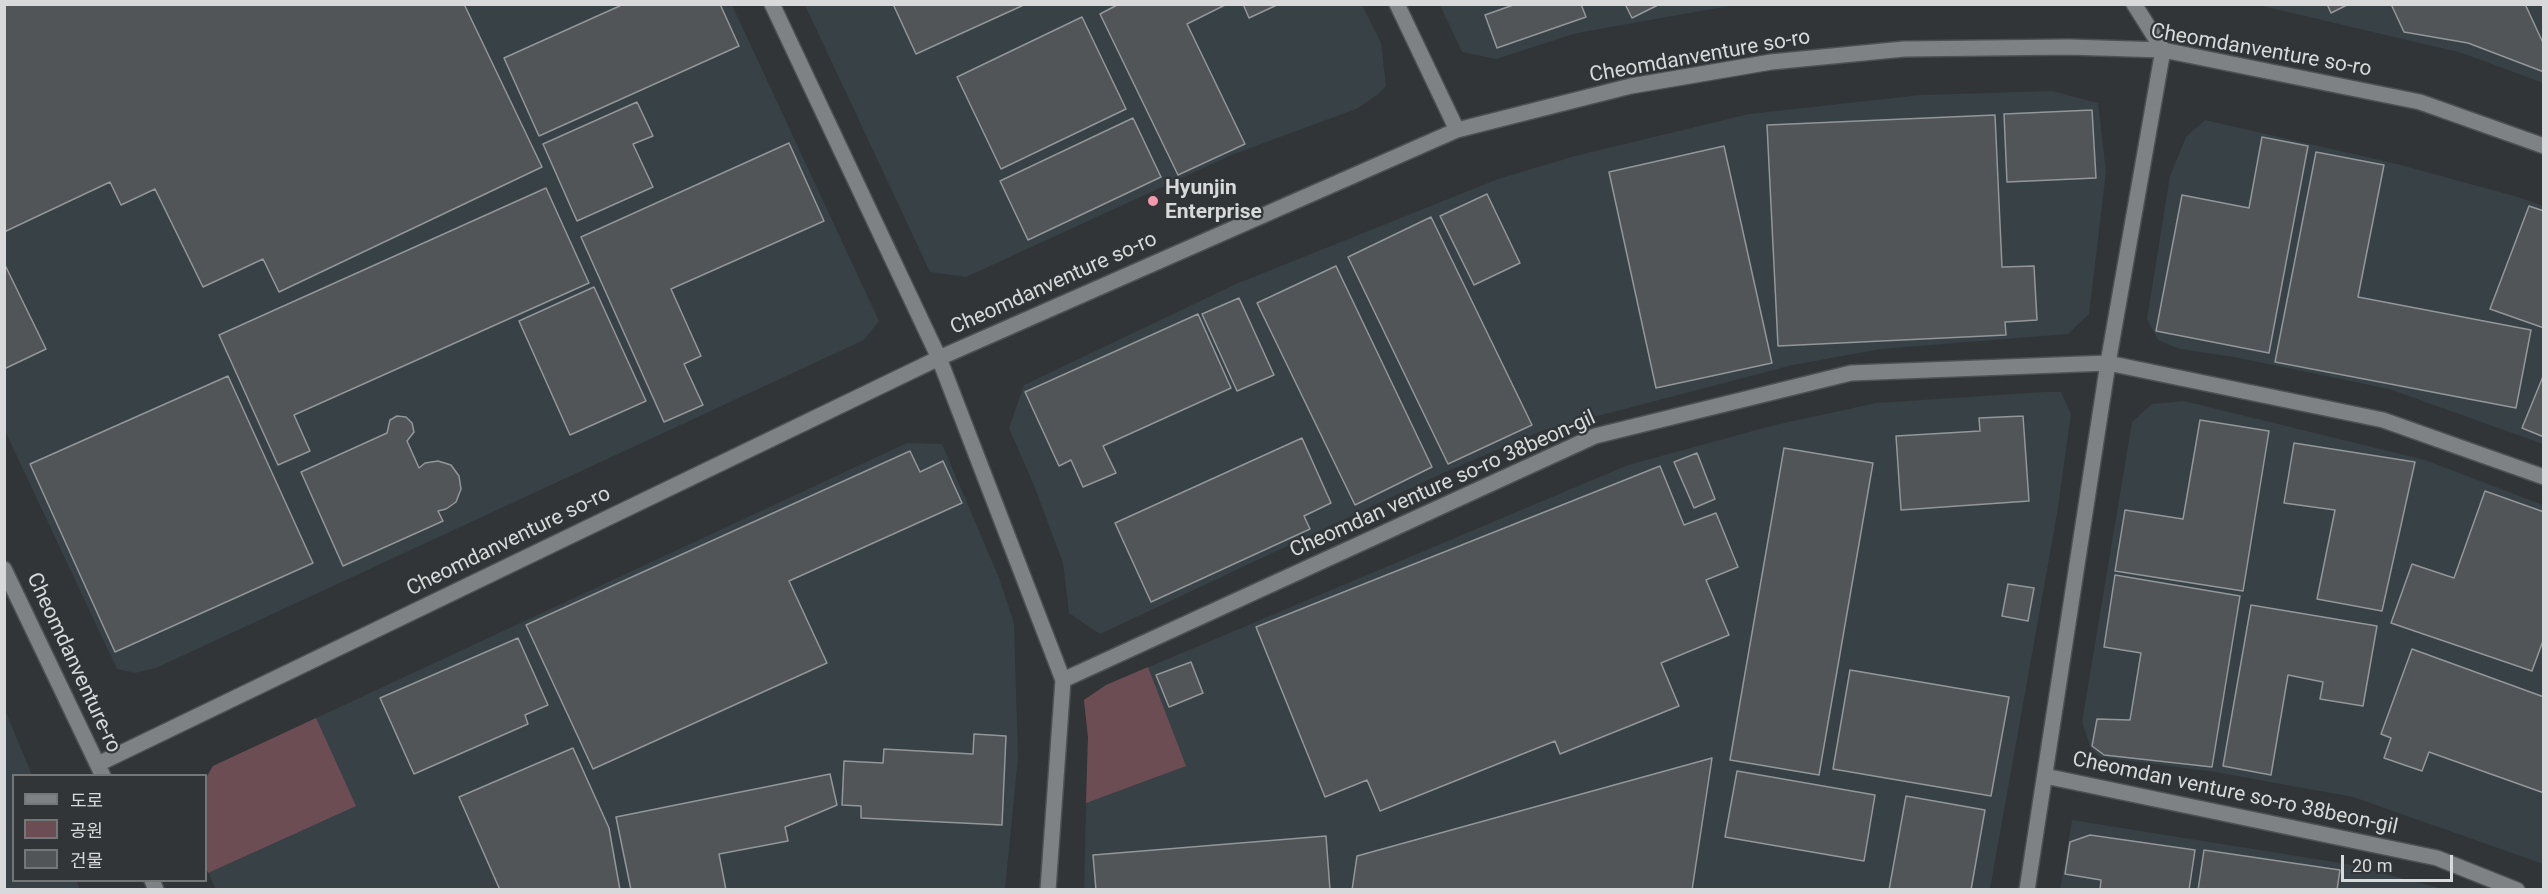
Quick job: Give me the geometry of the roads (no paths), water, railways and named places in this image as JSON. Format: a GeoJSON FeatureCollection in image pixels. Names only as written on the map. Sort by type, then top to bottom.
{"type":"FeatureCollection","features":[{"type":"Feature","properties":{"kind":"street"},"geometry":{"type":"LineString","coordinates":[[772,4],[939,358]]}},
{"type":"Feature","properties":{"kind":"street"},"geometry":{"type":"LineString","coordinates":[[1397,4],[1457,130]]}},
{"type":"Feature","properties":{"kind":"street"},"geometry":{"type":"LineString","coordinates":[[2134,4],[2163,50]]}},
{"type":"Feature","properties":{"kind":"street","name":"Cheomdanventure so-ro"},"geometry":{"type":"LineString","coordinates":[[100,770],[939,358],[1457,130],[1631,86],[1771,62],[1904,49],[2069,47],[2163,50],[2420,102],[2544,146]]}},
{"type":"Feature","properties":{"kind":"street","name":"Cheomdan venture so-ro 38beon-gil"},"geometry":{"type":"LineString","coordinates":[[2027,890],[2108,363],[2163,50]]}},
{"type":"Feature","properties":{"kind":"street","name":"Cheomdanventure so-ro"},"geometry":{"type":"LineString","coordinates":[[939,358],[1063,680],[1048,890]]}},
{"type":"Feature","properties":{"kind":"street","name":"Cheomdan venture so-ro 38beon-gil"},"geometry":{"type":"LineString","coordinates":[[1063,680],[1594,436],[1851,373],[2108,363],[2383,420],[2544,477]]}},
{"type":"Feature","properties":{"kind":"street","name":"Cheomdanventure-ro"},"geometry":{"type":"LineString","coordinates":[[4,569],[100,770]]}},
{"type":"Feature","properties":{"kind":"street","name":"Cheomdan venture so-ro 38beon-gil"},"geometry":{"type":"LineString","coordinates":[[2045,776],[2437,858],[2517,890]]}},
{"type":"Feature","properties":{"kind":"place","name":"Hyunjin Enterprise"},"geometry":{"type":"Point","coordinates":[1153,201]}}]}
